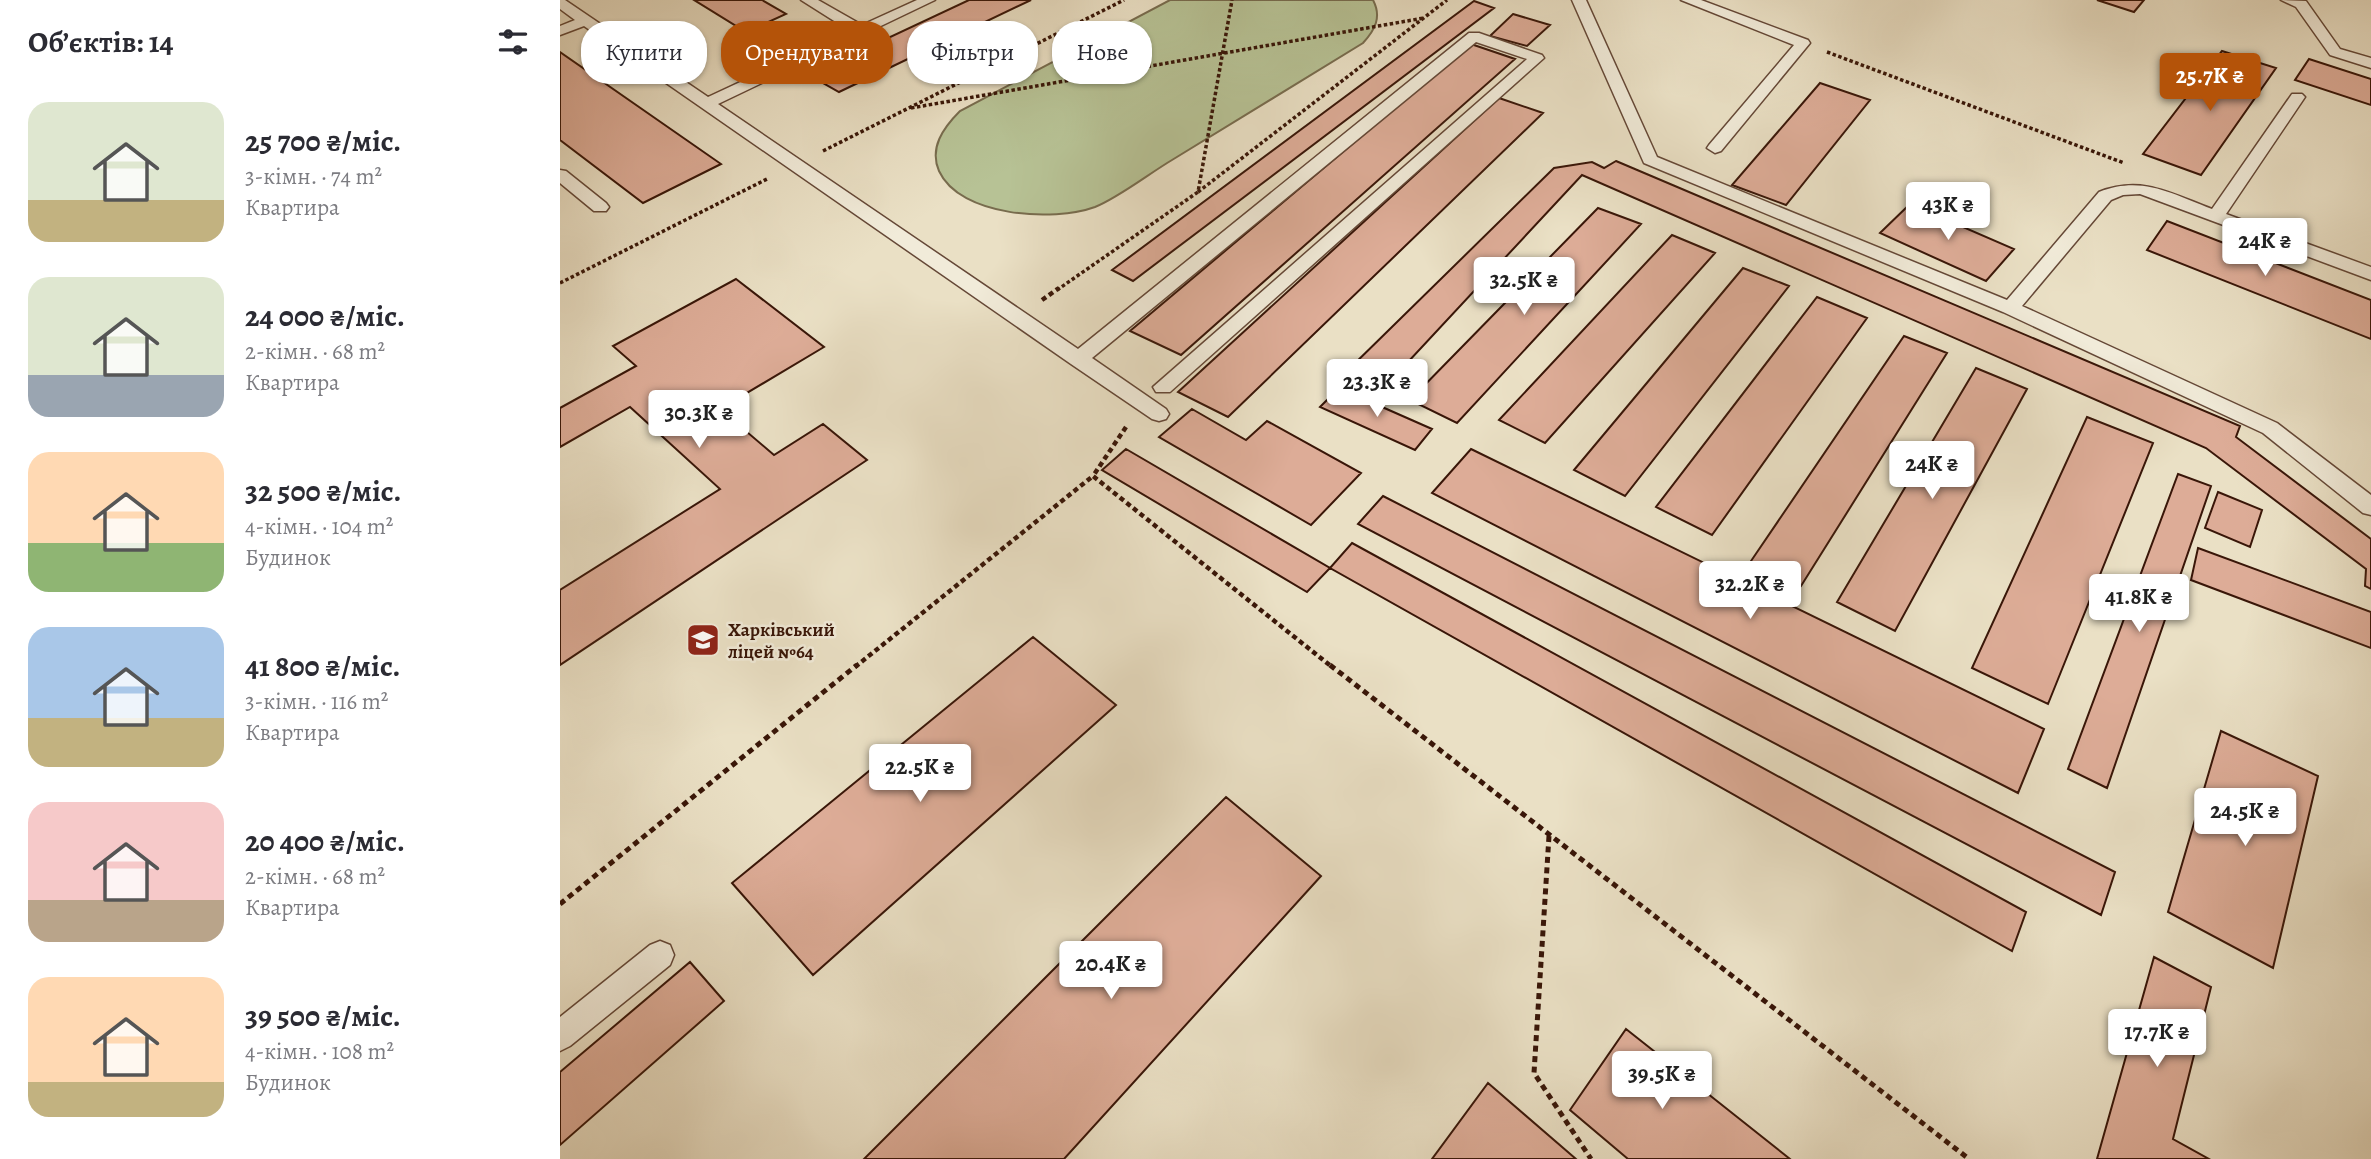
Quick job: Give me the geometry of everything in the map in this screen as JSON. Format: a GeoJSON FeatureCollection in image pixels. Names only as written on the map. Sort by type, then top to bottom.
{"type":"FeatureCollection","features":[{"type":"Feature","properties":{"kind":"lane"},"geometry":{"type":"LineString","coordinates":[[808,0],[844,21]]}},
{"type":"Feature","properties":{"kind":"lane"},"geometry":{"type":"LineString","coordinates":[[883,21],[928,0]]}},
{"type":"Feature","properties":{"kind":"lane"},"geometry":{"type":"LineString","coordinates":[[1579,0],[1650,160],[2010,308],[2270,428],[2371,507]]}},
{"type":"Feature","properties":{"kind":"lane"},"geometry":{"type":"LineString","coordinates":[[1688,0],[1803,43],[1715,148]]}},
{"type":"Feature","properties":{"kind":"lane"},"geometry":{"type":"LineString","coordinates":[[2288,0],[2301,4],[2334,52],[2371,63]]}},
{"type":"Feature","properties":{"kind":"lane"},"geometry":{"type":"LineString","coordinates":[[560,4],[585,21]]}},
{"type":"Feature","properties":{"kind":"lane"},"geometry":{"type":"LineString","coordinates":[[560,31],[581,23]]}},
{"type":"Feature","properties":{"kind":"lane"},"geometry":{"type":"LineString","coordinates":[[1078,359],[1474,36],[1537,58],[1163,387]]}},
{"type":"Feature","properties":{"kind":"lane"},"geometry":{"type":"LineString","coordinates":[[676,84],[1159,414]]}},
{"type":"Feature","properties":{"kind":"lane"},"geometry":{"type":"LineString","coordinates":[[705,104],[748,84]]}},
{"type":"Feature","properties":{"kind":"lane"},"geometry":{"type":"LineString","coordinates":[[2216,216],[2297,97]]}},
{"type":"Feature","properties":{"kind":"lane"},"geometry":{"type":"LineString","coordinates":[[560,175],[600,207]]}},
{"type":"Feature","properties":{"kind":"lane"},"geometry":{"type":"LineString","coordinates":[[2010,308],[2105,196],[2120,190],[2142,189],[2371,274]]}},
{"type":"Feature","properties":{"kind":"lane"},"geometry":{"type":"LineString","coordinates":[[560,1036],[660,955]]}},
{"type":"Feature","properties":{"kind":"path"},"geometry":{"type":"LineString","coordinates":[[560,284],[1124,0]]}},
{"type":"Feature","properties":{"kind":"path"},"geometry":{"type":"LineString","coordinates":[[1198,192],[1232,0]]}},
{"type":"Feature","properties":{"kind":"path"},"geometry":{"type":"LineString","coordinates":[[1017,317],[1198,192],[1447,0]]}},
{"type":"Feature","properties":{"kind":"path"},"geometry":{"type":"LineString","coordinates":[[904,109],[1424,18]]}},
{"type":"Feature","properties":{"kind":"path"},"geometry":{"type":"LineString","coordinates":[[1803,43],[2124,163]]}},
{"type":"Feature","properties":{"kind":"path"},"geometry":{"type":"LineString","coordinates":[[560,904],[1093,476],[1141,402]]}},
{"type":"Feature","properties":{"kind":"path"},"geometry":{"type":"LineString","coordinates":[[1093,476],[1155,523],[1285,631],[1969,1159]]}},
{"type":"Feature","properties":{"kind":"path"},"geometry":{"type":"LineString","coordinates":[[1549,835],[1534,1073],[1591,1159]]}},
{"type":"Feature","properties":{"kind":"green space"},"geometry":{"type":"Polygon","coordinates":[[[1170,0],[1373,0],[1377,12],[1374,28],[1363,43],[1163,165],[1124,192],[1095,207],[1056,214],[1010,212],[987,207],[966,198],[950,186],[936,163],[939,139],[948,124],[960,111],[1011,84],[1038,84],[1038,70],[1052,62],[1052,84],[1152,84],[1152,21],[1130,21],[1170,0]]]}},
{"type":"Feature","properties":{"kind":"building"},"geometry":{"type":"Polygon","coordinates":[[[694,0],[762,0],[786,14],[770,21],[728,21],[694,0]]]}},
{"type":"Feature","properties":{"kind":"building"},"geometry":{"type":"Polygon","coordinates":[[[969,0],[1031,0],[987,21],[924,21],[969,0]]]}},
{"type":"Feature","properties":{"kind":"building"},"geometry":{"type":"Polygon","coordinates":[[[2097,0],[2144,0],[2134,12],[2097,0]]]}},
{"type":"Feature","properties":{"kind":"building"},"geometry":{"type":"Polygon","coordinates":[[[1474,1],[1494,8],[1133,281],[1112,270],[1474,1]]]}},
{"type":"Feature","properties":{"kind":"building"},"geometry":{"type":"Polygon","coordinates":[[[1513,14],[1550,25],[1527,46],[1490,36],[1513,14]]]}},
{"type":"Feature","properties":{"kind":"building"},"geometry":{"type":"Polygon","coordinates":[[[907,29],[907,59],[893,66],[893,36],[907,29]]]}},
{"type":"Feature","properties":{"kind":"building"},"geometry":{"type":"Polygon","coordinates":[[[1471,44],[1515,59],[1181,355],[1130,331],[1471,44]]]}},
{"type":"Feature","properties":{"kind":"building"},"geometry":{"type":"Polygon","coordinates":[[[2222,51],[2276,68],[2201,175],[2143,154],[2222,51]]]}},
{"type":"Feature","properties":{"kind":"building"},"geometry":{"type":"Polygon","coordinates":[[[560,52],[581,67],[581,84],[606,84],[721,164],[643,203],[560,140],[560,52]]]}},
{"type":"Feature","properties":{"kind":"building"},"geometry":{"type":"Polygon","coordinates":[[[2309,59],[2371,79],[2371,105],[2295,80],[2309,59]]]}},
{"type":"Feature","properties":{"kind":"building"},"geometry":{"type":"Polygon","coordinates":[[[1820,83],[1870,100],[1786,205],[1732,185],[1820,83]]]}},
{"type":"Feature","properties":{"kind":"building"},"geometry":{"type":"Polygon","coordinates":[[[825,84],[856,84],[839,92],[825,84]]]}},
{"type":"Feature","properties":{"kind":"building"},"geometry":{"type":"Polygon","coordinates":[[[1499,98],[1543,113],[1228,417],[1178,392],[1499,98]]]}},
{"type":"Feature","properties":{"kind":"building"},"geometry":{"type":"Polygon","coordinates":[[[1616,161],[2240,426],[2236,437],[2371,539],[2371,589],[2365,586],[2366,569],[2206,448],[1582,175],[1381,391],[1343,375],[1554,168],[1592,162],[1604,168],[1616,161]]]}},
{"type":"Feature","properties":{"kind":"building"},"geometry":{"type":"Polygon","coordinates":[[[1910,204],[2014,249],[1986,281],[1880,233],[1910,204]]]}},
{"type":"Feature","properties":{"kind":"building"},"geometry":{"type":"Polygon","coordinates":[[[1598,208],[1641,224],[1457,423],[1410,400],[1598,208]]]}},
{"type":"Feature","properties":{"kind":"building"},"geometry":{"type":"Polygon","coordinates":[[[2167,221],[2371,300],[2371,339],[2147,250],[2167,221]]]}},
{"type":"Feature","properties":{"kind":"building"},"geometry":{"type":"Polygon","coordinates":[[[1672,235],[1715,253],[1545,443],[1499,420],[1672,235]]]}},
{"type":"Feature","properties":{"kind":"building"},"geometry":{"type":"Polygon","coordinates":[[[1743,268],[1789,286],[1625,496],[1574,470],[1743,268]]]}},
{"type":"Feature","properties":{"kind":"building"},"geometry":{"type":"Polygon","coordinates":[[[736,279],[824,347],[720,409],[774,455],[823,424],[867,460],[560,665],[560,590],[720,489],[630,407],[560,447],[560,408],[636,366],[613,346],[736,279]]]}},
{"type":"Feature","properties":{"kind":"building"},"geometry":{"type":"Polygon","coordinates":[[[1817,297],[1867,318],[1712,535],[1656,507],[1817,297]]]}},
{"type":"Feature","properties":{"kind":"building"},"geometry":{"type":"Polygon","coordinates":[[[1904,336],[1947,353],[1801,586],[1751,561],[1904,336]]]}},
{"type":"Feature","properties":{"kind":"building"},"geometry":{"type":"Polygon","coordinates":[[[1976,368],[2027,389],[1895,631],[1837,602],[1976,368]]]}},
{"type":"Feature","properties":{"kind":"building"},"geometry":{"type":"Polygon","coordinates":[[[1339,388],[1432,429],[1415,450],[1320,407],[1339,388]]]}},
{"type":"Feature","properties":{"kind":"building"},"geometry":{"type":"Polygon","coordinates":[[[1192,409],[1246,440],[1267,421],[1361,473],[1311,525],[1159,437],[1192,409]]]}},
{"type":"Feature","properties":{"kind":"building"},"geometry":{"type":"Polygon","coordinates":[[[2087,417],[2153,443],[2048,704],[1972,668],[2087,417]]]}},
{"type":"Feature","properties":{"kind":"building"},"geometry":{"type":"Polygon","coordinates":[[[1126,449],[1330,568],[1307,592],[1102,470],[1126,449]]]}},
{"type":"Feature","properties":{"kind":"building"},"geometry":{"type":"Polygon","coordinates":[[[1471,449],[2044,729],[2018,793],[1432,493],[1471,449]]]}},
{"type":"Feature","properties":{"kind":"building"},"geometry":{"type":"Polygon","coordinates":[[[2178,474],[2211,486],[2107,788],[2068,769],[2178,474]]]}},
{"type":"Feature","properties":{"kind":"building"},"geometry":{"type":"Polygon","coordinates":[[[2218,492],[2262,510],[2250,547],[2205,528],[2218,492]]]}},
{"type":"Feature","properties":{"kind":"building"},"geometry":{"type":"Polygon","coordinates":[[[1383,496],[2115,872],[2101,915],[1358,524],[1383,496]]]}},
{"type":"Feature","properties":{"kind":"building"},"geometry":{"type":"Polygon","coordinates":[[[1352,543],[2026,912],[2012,951],[1330,568],[1352,543]]]}},
{"type":"Feature","properties":{"kind":"building"},"geometry":{"type":"Polygon","coordinates":[[[2198,548],[2371,612],[2371,648],[2191,580],[2198,548]]]}},
{"type":"Feature","properties":{"kind":"building"},"geometry":{"type":"Polygon","coordinates":[[[1033,637],[1116,705],[813,975],[732,883],[1033,637]]]}},
{"type":"Feature","properties":{"kind":"building"},"geometry":{"type":"Polygon","coordinates":[[[2221,731],[2318,776],[2273,968],[2168,912],[2221,731]]]}},
{"type":"Feature","properties":{"kind":"building"},"geometry":{"type":"Polygon","coordinates":[[[1226,797],[1321,876],[1064,1159],[864,1159],[1226,797]]]}},
{"type":"Feature","properties":{"kind":"building"},"geometry":{"type":"Polygon","coordinates":[[[2154,957],[2211,987],[2173,1139],[2209,1159],[2097,1159],[2154,957]]]}},
{"type":"Feature","properties":{"kind":"building"},"geometry":{"type":"Polygon","coordinates":[[[690,962],[724,1001],[560,1145],[560,1072],[690,962]]]}},
{"type":"Feature","properties":{"kind":"building"},"geometry":{"type":"Polygon","coordinates":[[[1626,1029],[1790,1159],[1628,1159],[1570,1110],[1626,1029]]]}},
{"type":"Feature","properties":{"kind":"building"},"geometry":{"type":"Polygon","coordinates":[[[1488,1083],[1576,1159],[1432,1159],[1488,1083]]]}},
{"type":"Feature","properties":{"kind":"place","name":"Харківський ліцей №64"},"geometry":{"type":"Point","coordinates":[703,640]}}]}
